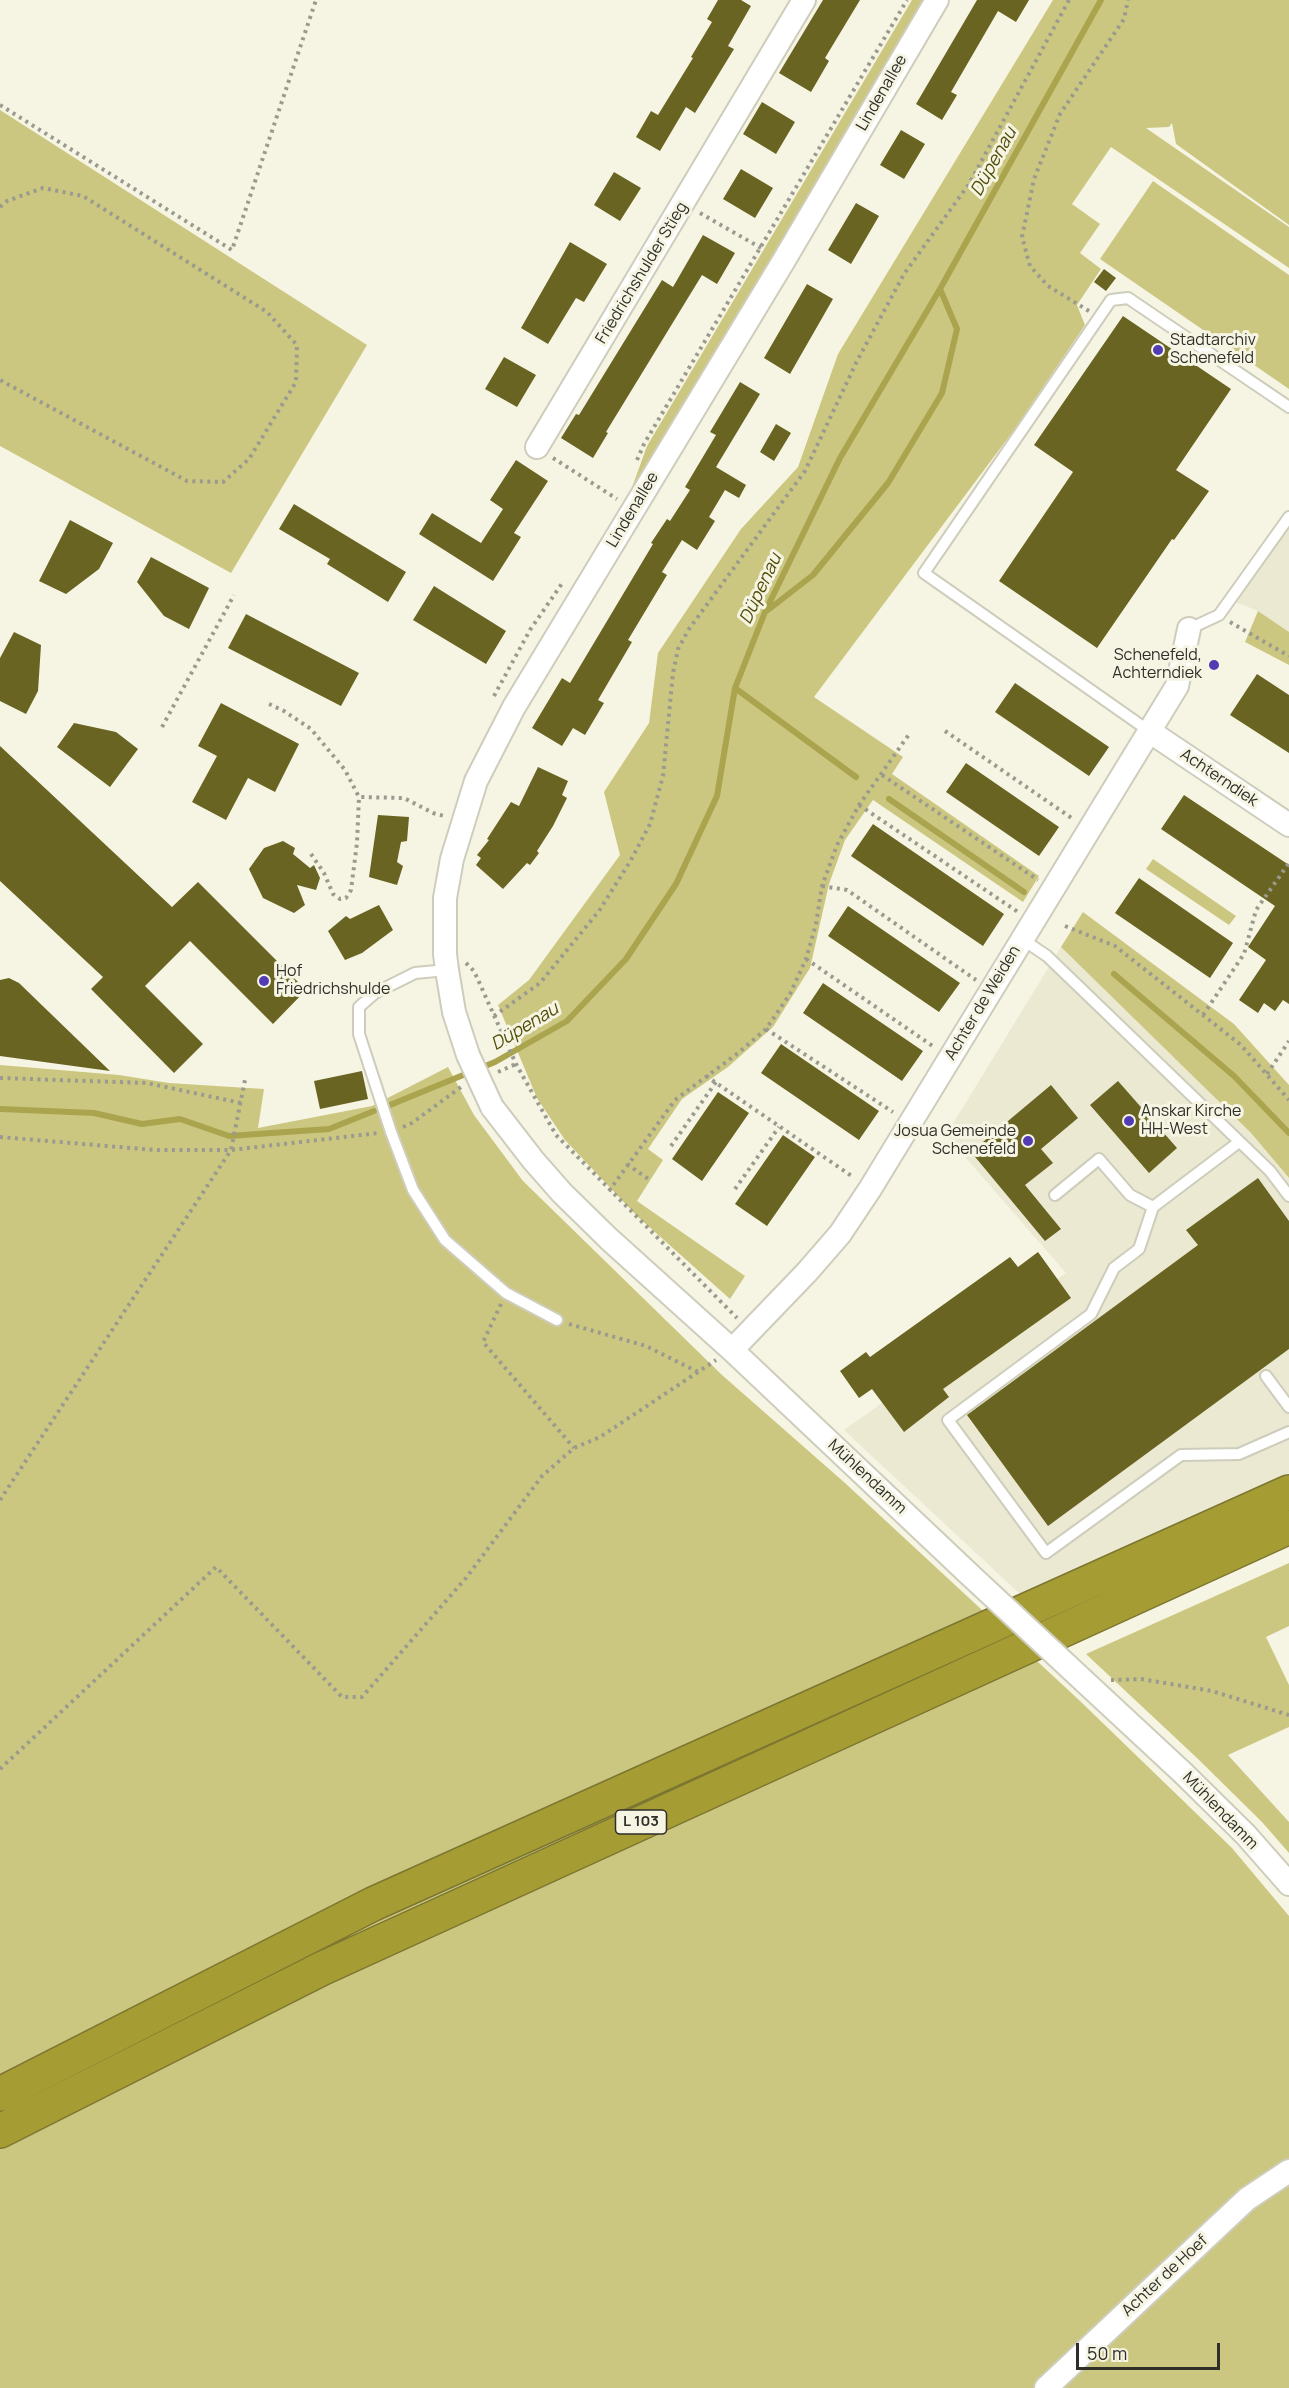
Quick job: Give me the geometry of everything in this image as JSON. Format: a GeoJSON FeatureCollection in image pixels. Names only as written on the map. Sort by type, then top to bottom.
{"type":"FeatureCollection","features":[{"type":"Feature","properties":{"kind":"highway","name":"L 103"},"geometry":{"type":"LineString","coordinates":[[0,2094],[373,1904],[1289,1492]]}},
{"type":"Feature","properties":{"kind":"highway","name":"L 103"},"geometry":{"type":"LineString","coordinates":[[0,2131],[321,1969],[1289,1527]]}},
{"type":"Feature","properties":{"kind":"street","name":"Friedrichshulder Stieg"},"geometry":{"type":"LineString","coordinates":[[537,447],[804,0]]}},
{"type":"Feature","properties":{"kind":"street","name":"Lindenallee"},"geometry":{"type":"LineString","coordinates":[[468,1054],[454,1012],[456,966],[445,954],[445,898],[452,859],[476,781],[514,707],[783,262],[937,0]]}},
{"type":"Feature","properties":{"kind":"street","name":"Achter de Weiden"},"geometry":{"type":"LineString","coordinates":[[732,1350],[807,1272],[840,1233],[870,1189],[1177,686],[1189,629]]}},
{"type":"Feature","properties":{"kind":"street","name":"Achterndiek"},"geometry":{"type":"LineString","coordinates":[[1149,731],[1289,825]]}},
{"type":"Feature","properties":{"kind":"street","name":"Mühlendamm"},"geometry":{"type":"LineString","coordinates":[[468,1054],[492,1107],[562,1193],[969,1574],[1095,1681],[1246,1835],[1289,1884]]}},
{"type":"Feature","properties":{"kind":"street","name":"Achter de Hoef"},"geometry":{"type":"LineString","coordinates":[[1046,2388],[1247,2199],[1289,2171]]}},
{"type":"Feature","properties":{"kind":"lane"},"geometry":{"type":"LineString","coordinates":[[1149,731],[924,573],[1111,300],[1128,298],[1289,407]]}},
{"type":"Feature","properties":{"kind":"lane"},"geometry":{"type":"LineString","coordinates":[[1189,629],[1219,615],[1289,517]]}},
{"type":"Feature","properties":{"kind":"lane"},"geometry":{"type":"LineString","coordinates":[[1022,939],[1047,956],[1270,1171],[1289,1196]]}},
{"type":"Feature","properties":{"kind":"lane"},"geometry":{"type":"LineString","coordinates":[[456,966],[415,973],[375,993],[359,1007],[359,1034],[391,1132],[413,1190],[446,1240],[506,1293],[556,1320]]}},
{"type":"Feature","properties":{"kind":"lane"},"geometry":{"type":"LineString","coordinates":[[1239,1142],[1153,1207],[1139,1249],[1114,1268],[1091,1314],[948,1420],[1046,1553],[1181,1455],[1239,1454],[1289,1432]]}},
{"type":"Feature","properties":{"kind":"lane"},"geometry":{"type":"LineString","coordinates":[[1056,1195],[1099,1159],[1130,1195],[1153,1207]]}},
{"type":"Feature","properties":{"kind":"lane"},"geometry":{"type":"LineString","coordinates":[[1266,1376],[1289,1407]]}},
{"type":"Feature","properties":{"kind":"path"},"geometry":{"type":"LineString","coordinates":[[0,105],[232,250],[316,0]]}},
{"type":"Feature","properties":{"kind":"path"},"geometry":{"type":"LineString","coordinates":[[636,464],[644,444],[907,0]]}},
{"type":"Feature","properties":{"kind":"path"},"geometry":{"type":"LineString","coordinates":[[494,1016],[540,983],[599,911],[631,860],[650,824],[663,776],[673,673],[678,649],[689,628],[805,471],[856,363],[904,274],[969,184],[1070,0]]}},
{"type":"Feature","properties":{"kind":"path"},"geometry":{"type":"LineString","coordinates":[[1100,317],[1048,286],[1030,266],[1022,237],[1034,179],[1060,114],[1124,19],[1128,0]]}},
{"type":"Feature","properties":{"kind":"path"},"geometry":{"type":"LineString","coordinates":[[0,207],[7,201],[43,188],[83,196],[267,312],[297,345],[297,354],[296,382],[249,459],[223,482],[187,481],[0,380]]}},
{"type":"Feature","properties":{"kind":"path"},"geometry":{"type":"LineString","coordinates":[[684,203],[761,248]]}},
{"type":"Feature","properties":{"kind":"path"},"geometry":{"type":"LineString","coordinates":[[537,447],[634,509]]}},
{"type":"Feature","properties":{"kind":"path"},"geometry":{"type":"LineString","coordinates":[[494,697],[530,630],[568,576]]}},
{"type":"Feature","properties":{"kind":"path"},"geometry":{"type":"LineString","coordinates":[[162,727],[234,594]]}},
{"type":"Feature","properties":{"kind":"path"},"geometry":{"type":"LineString","coordinates":[[1245,631],[1289,656]]}},
{"type":"Feature","properties":{"kind":"path"},"geometry":{"type":"LineString","coordinates":[[269,704],[311,729],[345,770],[359,797],[357,843],[351,890],[346,898],[340,899],[333,894],[324,873],[311,854]]}},
{"type":"Feature","properties":{"kind":"path"},"geometry":{"type":"LineString","coordinates":[[945,731],[1077,821]]}},
{"type":"Feature","properties":{"kind":"path"},"geometry":{"type":"LineString","coordinates":[[609,1191],[675,1100],[766,1029],[790,994],[806,959],[816,924],[822,886],[837,845],[859,805],[910,734]]}},
{"type":"Feature","properties":{"kind":"path"},"geometry":{"type":"LineString","coordinates":[[882,775],[1041,882]]}},
{"type":"Feature","properties":{"kind":"path"},"geometry":{"type":"LineString","coordinates":[[359,797],[404,798],[444,816]]}},
{"type":"Feature","properties":{"kind":"path"},"geometry":{"type":"LineString","coordinates":[[859,805],[1021,914]]}},
{"type":"Feature","properties":{"kind":"path"},"geometry":{"type":"LineString","coordinates":[[1203,1015],[1244,954],[1256,910],[1289,863]]}},
{"type":"Feature","properties":{"kind":"path"},"geometry":{"type":"LineString","coordinates":[[822,886],[847,890],[980,983]]}},
{"type":"Feature","properties":{"kind":"path"},"geometry":{"type":"LineString","coordinates":[[1065,926],[1115,946],[1241,1044],[1289,1100]]}},
{"type":"Feature","properties":{"kind":"path"},"geometry":{"type":"LineString","coordinates":[[806,959],[939,1051]]}},
{"type":"Feature","properties":{"kind":"path"},"geometry":{"type":"LineString","coordinates":[[456,966],[474,971],[516,1064],[556,1135],[738,1319]]}},
{"type":"Feature","properties":{"kind":"path"},"geometry":{"type":"LineString","coordinates":[[766,1029],[900,1116]]}},
{"type":"Feature","properties":{"kind":"path"},"geometry":{"type":"LineString","coordinates":[[1267,1074],[1289,1041]]}},
{"type":"Feature","properties":{"kind":"path"},"geometry":{"type":"LineString","coordinates":[[706,1076],[860,1181]]}},
{"type":"Feature","properties":{"kind":"path"},"geometry":{"type":"LineString","coordinates":[[0,1078],[147,1083],[242,1104]]}},
{"type":"Feature","properties":{"kind":"path"},"geometry":{"type":"LineString","coordinates":[[0,1500],[231,1150],[245,1080]]}},
{"type":"Feature","properties":{"kind":"path"},"geometry":{"type":"LineString","coordinates":[[671,1146],[716,1082]]}},
{"type":"Feature","properties":{"kind":"path"},"geometry":{"type":"LineString","coordinates":[[0,1137],[155,1150],[231,1150],[391,1132],[412,1123],[454,1090]]}},
{"type":"Feature","properties":{"kind":"path"},"geometry":{"type":"LineString","coordinates":[[735,1189],[779,1127]]}},
{"type":"Feature","properties":{"kind":"path"},"geometry":{"type":"LineString","coordinates":[[627,1164],[651,1181]]}},
{"type":"Feature","properties":{"kind":"path"},"geometry":{"type":"LineString","coordinates":[[494,1319],[483,1342],[574,1448]]}},
{"type":"Feature","properties":{"kind":"path"},"geometry":{"type":"LineString","coordinates":[[556,1320],[646,1346],[698,1372]]}},
{"type":"Feature","properties":{"kind":"path"},"geometry":{"type":"LineString","coordinates":[[0,1769],[216,1567],[342,1697],[362,1698],[466,1578],[542,1476],[574,1448],[600,1437],[732,1350]]}},
{"type":"Feature","properties":{"kind":"path"},"geometry":{"type":"LineString","coordinates":[[1095,1681],[1141,1679],[1212,1691],[1289,1715]]}},
{"type":"Feature","properties":{"kind":"shaded area"},"geometry":{"type":"Polygon","coordinates":[[[912,0],[928,0],[633,494],[630,493],[647,446],[912,0]]]}},
{"type":"Feature","properties":{"kind":"shaded area"},"geometry":{"type":"Polygon","coordinates":[[[1053,0],[1289,0],[1289,225],[1176,144],[1172,123],[1169,127],[1146,128],[1289,227],[1289,268],[1111,147],[1072,204],[1100,224],[1080,253],[1101,269],[1077,305],[1085,325],[1014,430],[814,697],[903,757],[892,774],[1039,876],[1023,902],[873,800],[845,840],[829,884],[810,968],[773,1027],[728,1067],[682,1099],[648,1149],[663,1160],[637,1201],[745,1276],[730,1299],[637,1216],[565,1140],[537,1098],[498,1005],[529,980],[620,855],[604,792],[649,723],[658,653],[741,529],[798,467],[838,354],[1053,0]]]}},
{"type":"Feature","properties":{"kind":"shaded area"},"geometry":{"type":"Polygon","coordinates":[[[0,110],[367,345],[231,573],[0,446],[0,110]]]}},
{"type":"Feature","properties":{"kind":"shaded area"},"geometry":{"type":"Polygon","coordinates":[[[1153,181],[1289,275],[1289,389],[1100,259],[1153,181]]]}},
{"type":"Feature","properties":{"kind":"shaded area"},"geometry":{"type":"Polygon","coordinates":[[[1289,513],[1289,632],[1258,611],[1228,599],[1289,513]]]}},
{"type":"Feature","properties":{"kind":"shaded area"},"geometry":{"type":"Polygon","coordinates":[[[1258,611],[1289,632],[1289,665],[1245,642],[1258,611]]]}},
{"type":"Feature","properties":{"kind":"shaded area"},"geometry":{"type":"Polygon","coordinates":[[[1153,859],[1236,916],[1229,925],[1146,869],[1153,859]]]}},
{"type":"Feature","properties":{"kind":"shaded area"},"geometry":{"type":"Polygon","coordinates":[[[1083,912],[1234,1024],[1289,1085],[1289,1178],[1251,1133],[1061,947],[1083,912]]]}},
{"type":"Feature","properties":{"kind":"shaded area"},"geometry":{"type":"Polygon","coordinates":[[[1061,947],[1251,1133],[1289,1178],[1289,1473],[1021,1595],[844,1430],[1066,1273],[946,1135],[1061,947]]]}},
{"type":"Feature","properties":{"kind":"shaded area"},"geometry":{"type":"Polygon","coordinates":[[[0,1065],[119,1075],[169,1083],[264,1089],[258,1128],[372,1106],[448,1067],[474,1115],[523,1181],[722,1375],[845,1483],[1079,1700],[1232,1848],[1289,1916],[1289,2388],[0,2388],[0,1065]]]}},
{"type":"Feature","properties":{"kind":"shaded area"},"geometry":{"type":"Polygon","coordinates":[[[1289,1563],[1289,1626],[1266,1637],[1289,1685],[1289,1727],[1228,1755],[1289,1822],[1289,1853],[1262,1822],[1197,1758],[1086,1654],[1289,1563]]]}},
{"type":"Feature","properties":{"kind":"building"},"geometry":{"type":"Polygon","coordinates":[[[718,0],[741,0],[751,6],[728,46],[734,49],[695,113],[686,107],[660,151],[636,137],[651,111],[658,115],[693,58],[691,57],[712,22],[707,19],[718,0]]]}},
{"type":"Feature","properties":{"kind":"building"},"geometry":{"type":"Polygon","coordinates":[[[823,0],[860,0],[825,58],[829,61],[811,92],[779,73],[823,0]]]}},
{"type":"Feature","properties":{"kind":"building"},"geometry":{"type":"Polygon","coordinates":[[[977,0],[1029,0],[1016,22],[998,11],[951,92],[957,95],[942,120],[916,104],[977,0]]]}},
{"type":"Feature","properties":{"kind":"building"},"geometry":{"type":"Polygon","coordinates":[[[762,102],[795,122],[776,154],[743,134],[762,102]]]}},
{"type":"Feature","properties":{"kind":"building"},"geometry":{"type":"Polygon","coordinates":[[[901,130],[925,144],[904,179],[880,165],[901,130]]]}},
{"type":"Feature","properties":{"kind":"building"},"geometry":{"type":"Polygon","coordinates":[[[741,169],[773,188],[755,218],[723,199],[741,169]]]}},
{"type":"Feature","properties":{"kind":"building"},"geometry":{"type":"Polygon","coordinates":[[[614,172],[641,188],[620,221],[594,205],[614,172]]]}},
{"type":"Feature","properties":{"kind":"building"},"geometry":{"type":"Polygon","coordinates":[[[856,203],[879,216],[851,264],[828,250],[856,203]]]}},
{"type":"Feature","properties":{"kind":"building"},"geometry":{"type":"Polygon","coordinates":[[[703,235],[735,253],[717,284],[702,275],[606,432],[608,433],[593,458],[561,438],[576,414],[579,415],[662,280],[673,287],[703,235]]]}},
{"type":"Feature","properties":{"kind":"building"},"geometry":{"type":"Polygon","coordinates":[[[570,242],[607,264],[584,302],[576,298],[548,344],[521,328],[570,242]]]}},
{"type":"Feature","properties":{"kind":"building"},"geometry":{"type":"Polygon","coordinates":[[[1104,269],[1116,278],[1106,291],[1094,282],[1104,269]]]}},
{"type":"Feature","properties":{"kind":"building"},"geometry":{"type":"Polygon","coordinates":[[[807,284],[833,299],[790,374],[764,358],[807,284]]]}},
{"type":"Feature","properties":{"kind":"building"},"geometry":{"type":"Polygon","coordinates":[[[1123,316],[1231,389],[1176,470],[1209,491],[1174,540],[1172,539],[1097,648],[999,581],[1073,472],[1034,445],[1123,316]]]}},
{"type":"Feature","properties":{"kind":"building"},"geometry":{"type":"Polygon","coordinates":[[[504,357],[536,375],[517,407],[485,389],[504,357]]]}},
{"type":"Feature","properties":{"kind":"building"},"geometry":{"type":"Polygon","coordinates":[[[740,382],[760,394],[716,467],[746,485],[739,498],[725,490],[709,517],[715,521],[697,550],[682,540],[662,572],[667,575],[628,640],[632,642],[598,700],[604,703],[585,735],[573,728],[562,746],[532,728],[562,678],[570,683],[653,544],[651,543],[667,519],[670,521],[690,490],[685,487],[716,435],[710,432],[740,382]]]}},
{"type":"Feature","properties":{"kind":"building"},"geometry":{"type":"Polygon","coordinates":[[[776,424],[791,433],[774,461],[760,452],[776,424]]]}},
{"type":"Feature","properties":{"kind":"building"},"geometry":{"type":"Polygon","coordinates":[[[516,460],[548,481],[514,533],[521,537],[493,581],[419,534],[432,513],[481,543],[503,509],[490,500],[516,460]]]}},
{"type":"Feature","properties":{"kind":"building"},"geometry":{"type":"Polygon","coordinates":[[[294,504],[406,572],[388,602],[327,564],[330,559],[279,529],[294,504]]]}},
{"type":"Feature","properties":{"kind":"building"},"geometry":{"type":"Polygon","coordinates":[[[70,520],[113,543],[99,569],[66,594],[39,581],[70,520]]]}},
{"type":"Feature","properties":{"kind":"building"},"geometry":{"type":"Polygon","coordinates":[[[151,557],[209,588],[189,629],[164,616],[137,582],[151,557]]]}},
{"type":"Feature","properties":{"kind":"building"},"geometry":{"type":"Polygon","coordinates":[[[434,586],[506,631],[486,664],[413,620],[434,586]]]}},
{"type":"Feature","properties":{"kind":"building"},"geometry":{"type":"Polygon","coordinates":[[[246,614],[359,673],[341,706],[228,648],[246,614]]]}},
{"type":"Feature","properties":{"kind":"building"},"geometry":{"type":"Polygon","coordinates":[[[14,632],[41,645],[38,691],[26,714],[0,701],[0,658],[14,632]]]}},
{"type":"Feature","properties":{"kind":"building"},"geometry":{"type":"Polygon","coordinates":[[[1257,674],[1289,695],[1289,753],[1230,715],[1257,674]]]}},
{"type":"Feature","properties":{"kind":"building"},"geometry":{"type":"Polygon","coordinates":[[[1015,683],[1109,747],[1089,776],[995,712],[1015,683]]]}},
{"type":"Feature","properties":{"kind":"building"},"geometry":{"type":"Polygon","coordinates":[[[221,703],[299,744],[275,792],[248,778],[226,820],[192,802],[217,756],[198,746],[221,703]]]}},
{"type":"Feature","properties":{"kind":"building"},"geometry":{"type":"Polygon","coordinates":[[[74,723],[116,732],[138,749],[110,787],[57,747],[74,723]]]}},
{"type":"Feature","properties":{"kind":"building"},"geometry":{"type":"Polygon","coordinates":[[[0,746],[172,907],[198,882],[306,990],[273,1024],[190,941],[145,986],[203,1044],[174,1073],[91,989],[103,977],[0,881],[0,746]]]}},
{"type":"Feature","properties":{"kind":"building"},"geometry":{"type":"Polygon","coordinates":[[[966,763],[1059,827],[1039,856],[946,792],[966,763]]]}},
{"type":"Feature","properties":{"kind":"building"},"geometry":{"type":"Polygon","coordinates":[[[538,767],[568,781],[562,795],[567,798],[537,851],[539,853],[530,865],[527,863],[503,889],[476,865],[481,858],[477,855],[489,840],[487,839],[511,802],[519,806],[538,767]]]}},
{"type":"Feature","properties":{"kind":"building"},"geometry":{"type":"Polygon","coordinates":[[[1184,795],[1289,865],[1289,1004],[1283,1000],[1275,1011],[1264,1003],[1258,1013],[1239,1000],[1266,960],[1248,947],[1275,906],[1161,829],[1184,795]]]}},
{"type":"Feature","properties":{"kind":"building"},"geometry":{"type":"Polygon","coordinates":[[[378,815],[409,817],[407,841],[401,842],[397,862],[403,866],[397,885],[369,877],[378,815]]]}},
{"type":"Feature","properties":{"kind":"building"},"geometry":{"type":"Polygon","coordinates":[[[873,824],[1004,914],[983,946],[851,856],[873,824]]]}},
{"type":"Feature","properties":{"kind":"building"},"geometry":{"type":"Polygon","coordinates":[[[283,841],[295,848],[293,854],[310,868],[314,865],[320,878],[316,890],[297,885],[305,905],[294,913],[263,898],[249,869],[264,848],[283,841]]]}},
{"type":"Feature","properties":{"kind":"building"},"geometry":{"type":"Polygon","coordinates":[[[1139,878],[1233,943],[1210,978],[1115,913],[1139,878]]]}},
{"type":"Feature","properties":{"kind":"building"},"geometry":{"type":"Polygon","coordinates":[[[379,905],[393,930],[362,953],[345,960],[328,931],[346,916],[350,919],[379,905]]]}},
{"type":"Feature","properties":{"kind":"building"},"geometry":{"type":"Polygon","coordinates":[[[848,906],[960,983],[939,1012],[828,936],[848,906]]]}},
{"type":"Feature","properties":{"kind":"building"},"geometry":{"type":"Polygon","coordinates":[[[9,978],[19,983],[110,1071],[0,1056],[0,980],[9,978]]]}},
{"type":"Feature","properties":{"kind":"building"},"geometry":{"type":"Polygon","coordinates":[[[823,983],[923,1051],[902,1081],[803,1013],[823,983]]]}},
{"type":"Feature","properties":{"kind":"building"},"geometry":{"type":"Polygon","coordinates":[[[781,1044],[879,1111],[859,1140],[761,1073],[781,1044]]]}},
{"type":"Feature","properties":{"kind":"building"},"geometry":{"type":"Polygon","coordinates":[[[362,1071],[368,1099],[320,1109],[314,1081],[362,1071]]]}},
{"type":"Feature","properties":{"kind":"building"},"geometry":{"type":"Polygon","coordinates":[[[1118,1081],[1177,1148],[1149,1173],[1090,1105],[1118,1081]]]}},
{"type":"Feature","properties":{"kind":"building"},"geometry":{"type":"Polygon","coordinates":[[[1051,1085],[1078,1118],[1041,1149],[1053,1163],[1025,1185],[1061,1229],[1045,1241],[971,1152],[1051,1085]]]}},
{"type":"Feature","properties":{"kind":"building"},"geometry":{"type":"Polygon","coordinates":[[[718,1092],[749,1113],[702,1181],[672,1159],[718,1092]]]}},
{"type":"Feature","properties":{"kind":"building"},"geometry":{"type":"Polygon","coordinates":[[[783,1135],[815,1157],[767,1226],[735,1204],[783,1135]]]}},
{"type":"Feature","properties":{"kind":"building"},"geometry":{"type":"Polygon","coordinates":[[[1258,1178],[1289,1221],[1289,1349],[1048,1526],[967,1415],[1198,1245],[1186,1230],[1258,1178]]]}},
{"type":"Feature","properties":{"kind":"building"},"geometry":{"type":"Polygon","coordinates":[[[1038,1252],[1071,1298],[943,1389],[949,1397],[904,1432],[872,1389],[859,1398],[840,1371],[866,1352],[870,1357],[1010,1257],[1018,1267],[1038,1252]]]}},
{"type":"Feature","properties":{"kind":"waterway","name":"Düpenau"},"geometry":{"type":"LineString","coordinates":[[390,1105],[495,1062],[567,1021],[626,959],[676,884],[717,796],[735,688],[765,612],[840,458],[940,289],[1101,0]]}},
{"type":"Feature","properties":{"kind":"waterway"},"geometry":{"type":"LineString","coordinates":[[768,610],[813,575],[888,483],[942,393],[957,329],[940,289]]}},
{"type":"Feature","properties":{"kind":"waterway"},"geometry":{"type":"LineString","coordinates":[[735,688],[856,777]]}},
{"type":"Feature","properties":{"kind":"waterway"},"geometry":{"type":"LineString","coordinates":[[889,799],[1024,892]]}},
{"type":"Feature","properties":{"kind":"waterway"},"geometry":{"type":"LineString","coordinates":[[1114,974],[1234,1076],[1289,1133]]}},
{"type":"Feature","properties":{"kind":"waterway","name":"Düpenau"},"geometry":{"type":"LineString","coordinates":[[0,1109],[94,1113],[142,1124],[180,1119],[229,1136],[329,1129],[374,1111]]}},
{"type":"Feature","properties":{"kind":"place","name":"Stadtarchiv Schenefeld"},"geometry":{"type":"Point","coordinates":[1158,350]}},
{"type":"Feature","properties":{"kind":"place","name":"Schenefeld, Achterndiek"},"geometry":{"type":"Point","coordinates":[1214,665]}},
{"type":"Feature","properties":{"kind":"place","name":"Hof Friedrichshulde"},"geometry":{"type":"Point","coordinates":[264,981]}},
{"type":"Feature","properties":{"kind":"place","name":"Anskar Kirche HH-West"},"geometry":{"type":"Point","coordinates":[1129,1121]}},
{"type":"Feature","properties":{"kind":"place","name":"Josua Gemeinde Schenefeld"},"geometry":{"type":"Point","coordinates":[1028,1141]}}]}
